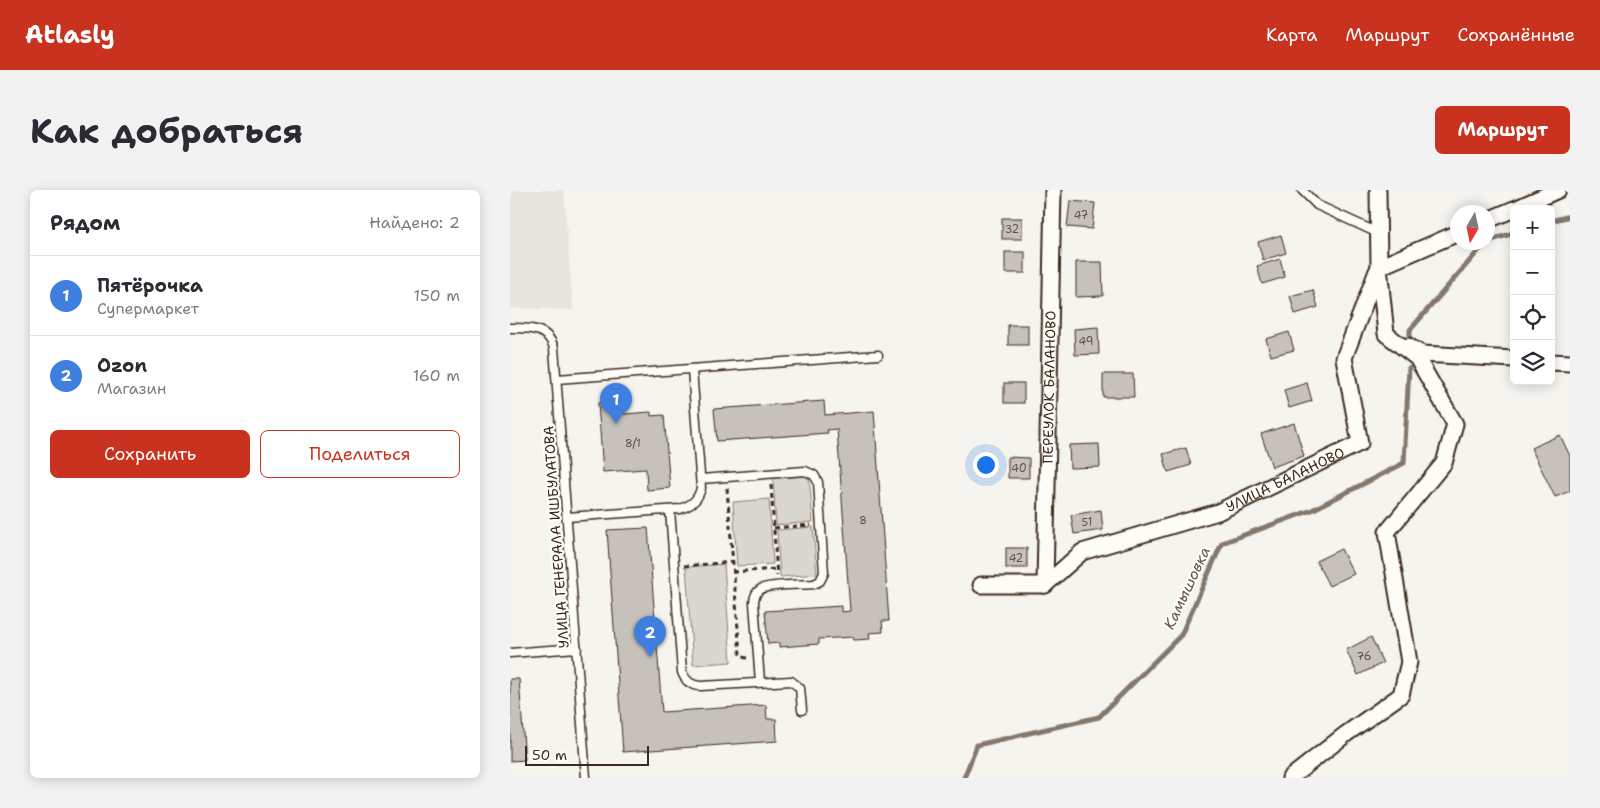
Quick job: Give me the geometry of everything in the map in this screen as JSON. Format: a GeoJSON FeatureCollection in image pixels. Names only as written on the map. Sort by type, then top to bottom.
{"type":"FeatureCollection","features":[{"type":"Feature","properties":{"kind":"street","name":"ПЕРЕУЛОК БАЛАНОВО"},"geometry":{"type":"LineString","coordinates":[[1045,585],[1053,190]]}},
{"type":"Feature","properties":{"kind":"street","name":"УЛИЦА БАЛАНОВО"},"geometry":{"type":"LineString","coordinates":[[1378,190],[1378,267],[1386,334]]}},
{"type":"Feature","properties":{"kind":"street"},"geometry":{"type":"LineString","coordinates":[[1523,205],[1558,190]]}},
{"type":"Feature","properties":{"kind":"street"},"geometry":{"type":"LineString","coordinates":[[1495,217],[1510,211]]}},
{"type":"Feature","properties":{"kind":"street"},"geometry":{"type":"LineString","coordinates":[[1378,267],[1450,236]]}},
{"type":"Feature","properties":{"kind":"street","name":"УЛИЦА БАЛАНОВО"},"geometry":{"type":"LineString","coordinates":[[1045,585],[1082,552],[1218,512],[1360,443],[1344,358],[1378,267]]}},
{"type":"Feature","properties":{"kind":"street"},"geometry":{"type":"LineString","coordinates":[[1386,334],[1422,354],[1510,359]]}},
{"type":"Feature","properties":{"kind":"street"},"geometry":{"type":"LineString","coordinates":[[1290,778],[1346,734],[1401,695],[1409,662],[1387,532],[1444,463],[1455,424],[1417,358],[1386,334]]}},
{"type":"Feature","properties":{"kind":"street"},"geometry":{"type":"LineString","coordinates":[[1555,362],[1570,363]]}},
{"type":"Feature","properties":{"kind":"street"},"geometry":{"type":"LineString","coordinates":[[982,585],[1045,585]]}},
{"type":"Feature","properties":{"kind":"lane"},"geometry":{"type":"LineString","coordinates":[[1302,190],[1317,205],[1378,233]]}},
{"type":"Feature","properties":{"kind":"lane","name":"УЛИЦА ГЕНЕРАЛА ИШБУЛАТОВА"},"geometry":{"type":"LineString","coordinates":[[510,328],[532,328],[547,334],[554,348],[586,778]]}},
{"type":"Feature","properties":{"kind":"lane"},"geometry":{"type":"LineString","coordinates":[[557,379],[878,355]]}},
{"type":"Feature","properties":{"kind":"lane"},"geometry":{"type":"LineString","coordinates":[[567,517],[680,509],[693,503],[701,488],[692,369]]}},
{"type":"Feature","properties":{"kind":"lane"},"geometry":{"type":"LineString","coordinates":[[700,479],[805,471],[814,475],[818,482],[824,568],[823,578],[814,584],[763,588],[759,590],[754,598],[760,682]]}},
{"type":"Feature","properties":{"kind":"lane"},"geometry":{"type":"LineString","coordinates":[[670,510],[682,672],[686,679],[694,685],[701,686],[787,680],[794,682],[801,692],[802,710]]}},
{"type":"Feature","properties":{"kind":"lane"},"geometry":{"type":"LineString","coordinates":[[510,653],[577,648]]}},
{"type":"Feature","properties":{"kind":"path"},"geometry":{"type":"LineString","coordinates":[[770,474],[778,586]]}},
{"type":"Feature","properties":{"kind":"path"},"geometry":{"type":"LineString","coordinates":[[726,477],[740,654],[744,658],[758,657]]}},
{"type":"Feature","properties":{"kind":"path"},"geometry":{"type":"LineString","coordinates":[[774,528],[821,524]]}},
{"type":"Feature","properties":{"kind":"path"},"geometry":{"type":"LineString","coordinates":[[675,566],[733,562]]}},
{"type":"Feature","properties":{"kind":"path"},"geometry":{"type":"LineString","coordinates":[[734,572],[777,568]]}},
{"type":"Feature","properties":{"kind":"shaded area"},"geometry":{"type":"Polygon","coordinates":[[[510,190],[564,190],[573,310],[510,308],[510,190]]]}},
{"type":"Feature","properties":{"kind":"shaded area"},"geometry":{"type":"Polygon","coordinates":[[[809,476],[813,522],[776,525],[773,478],[809,476]]]}},
{"type":"Feature","properties":{"kind":"shaded area"},"geometry":{"type":"Polygon","coordinates":[[[769,499],[773,564],[737,566],[733,502],[769,499]]]}},
{"type":"Feature","properties":{"kind":"shaded area"},"geometry":{"type":"Polygon","coordinates":[[[813,527],[817,574],[780,577],[777,530],[813,527]]]}},
{"type":"Feature","properties":{"kind":"shaded area"},"geometry":{"type":"Polygon","coordinates":[[[724,564],[731,662],[693,665],[686,567],[724,564]]]}},
{"type":"Feature","properties":{"kind":"building"},"geometry":{"type":"Polygon","coordinates":[[[1070,201],[1095,203],[1092,229],[1067,227],[1070,201]]]}},
{"type":"Feature","properties":{"kind":"building"},"geometry":{"type":"Polygon","coordinates":[[[1002,218],[1022,218],[1022,239],[1002,239],[1002,218]]]}},
{"type":"Feature","properties":{"kind":"building"},"geometry":{"type":"Polygon","coordinates":[[[1281,235],[1286,253],[1263,260],[1258,242],[1281,235]]]}},
{"type":"Feature","properties":{"kind":"building"},"geometry":{"type":"Polygon","coordinates":[[[1005,252],[1025,252],[1025,273],[1005,273],[1005,252]]]}},
{"type":"Feature","properties":{"kind":"building"},"geometry":{"type":"Polygon","coordinates":[[[1280,259],[1285,277],[1262,284],[1257,266],[1280,259]]]}},
{"type":"Feature","properties":{"kind":"building"},"geometry":{"type":"Polygon","coordinates":[[[1076,262],[1102,262],[1103,296],[1076,297],[1076,262]]]}},
{"type":"Feature","properties":{"kind":"building"},"geometry":{"type":"Polygon","coordinates":[[[1313,290],[1318,307],[1295,314],[1290,296],[1313,290]]]}},
{"type":"Feature","properties":{"kind":"building"},"geometry":{"type":"Polygon","coordinates":[[[1008,325],[1028,325],[1028,345],[1008,345],[1008,325]]]}},
{"type":"Feature","properties":{"kind":"building"},"geometry":{"type":"Polygon","coordinates":[[[1098,327],[1099,354],[1075,355],[1074,329],[1098,327]]]}},
{"type":"Feature","properties":{"kind":"building"},"geometry":{"type":"Polygon","coordinates":[[[1289,332],[1294,350],[1271,356],[1266,339],[1289,332]]]}},
{"type":"Feature","properties":{"kind":"building"},"geometry":{"type":"Polygon","coordinates":[[[1103,374],[1133,374],[1134,397],[1103,397],[1103,374]]]}},
{"type":"Feature","properties":{"kind":"building"},"geometry":{"type":"Polygon","coordinates":[[[1004,383],[1024,383],[1024,403],[1004,403],[1004,383]]]}},
{"type":"Feature","properties":{"kind":"building"},"geometry":{"type":"Polygon","coordinates":[[[1307,383],[1312,401],[1289,408],[1284,390],[1307,383]]]}},
{"type":"Feature","properties":{"kind":"building"},"geometry":{"type":"Polygon","coordinates":[[[623,401],[624,414],[651,412],[651,416],[664,415],[670,488],[647,490],[646,469],[603,472],[598,403],[623,401]]]}},
{"type":"Feature","properties":{"kind":"building"},"geometry":{"type":"Polygon","coordinates":[[[824,401],[825,415],[874,411],[889,621],[882,621],[883,632],[869,633],[870,639],[854,640],[853,637],[819,639],[819,644],[779,647],[779,643],[768,644],[765,611],[841,606],[841,612],[850,611],[837,429],[827,430],[828,433],[717,441],[714,409],[824,401]]]}},
{"type":"Feature","properties":{"kind":"building"},"geometry":{"type":"Polygon","coordinates":[[[1294,423],[1304,456],[1272,467],[1261,434],[1294,423]]]}},
{"type":"Feature","properties":{"kind":"building"},"geometry":{"type":"Polygon","coordinates":[[[1560,435],[1570,456],[1570,491],[1555,497],[1531,448],[1560,435]]]}},
{"type":"Feature","properties":{"kind":"building"},"geometry":{"type":"Polygon","coordinates":[[[1099,444],[1100,467],[1070,468],[1069,445],[1099,444]]]}},
{"type":"Feature","properties":{"kind":"building"},"geometry":{"type":"Polygon","coordinates":[[[1186,448],[1191,465],[1168,472],[1163,454],[1186,448]]]}},
{"type":"Feature","properties":{"kind":"building"},"geometry":{"type":"Polygon","coordinates":[[[1008,457],[1029,458],[1029,478],[1008,478],[1008,457]]]}},
{"type":"Feature","properties":{"kind":"building"},"geometry":{"type":"Polygon","coordinates":[[[1101,510],[1103,530],[1074,534],[1071,515],[1101,510]]]}},
{"type":"Feature","properties":{"kind":"building"},"geometry":{"type":"Polygon","coordinates":[[[648,528],[662,712],[766,705],[767,719],[776,719],[777,741],[623,752],[607,530],[648,528]]]}},
{"type":"Feature","properties":{"kind":"building"},"geometry":{"type":"Polygon","coordinates":[[[1006,548],[1027,548],[1027,568],[1006,568],[1006,548]]]}},
{"type":"Feature","properties":{"kind":"building"},"geometry":{"type":"Polygon","coordinates":[[[1341,549],[1354,574],[1329,586],[1316,561],[1341,549]]]}},
{"type":"Feature","properties":{"kind":"building"},"geometry":{"type":"Polygon","coordinates":[[[1371,637],[1383,663],[1358,675],[1346,650],[1371,637]]]}},
{"type":"Feature","properties":{"kind":"building"},"geometry":{"type":"Polygon","coordinates":[[[510,679],[519,679],[525,760],[510,761],[510,679]]]}},
{"type":"Feature","properties":{"kind":"waterway","name":"Камышовка"},"geometry":{"type":"LineString","coordinates":[[1555,220],[1570,216]]}},
{"type":"Feature","properties":{"kind":"waterway","name":"Камышовка"},"geometry":{"type":"LineString","coordinates":[[1495,239],[1510,234]]}},
{"type":"Feature","properties":{"kind":"waterway","name":"Камышовка"},"geometry":{"type":"LineString","coordinates":[[1410,337],[1410,330],[1479,250]]}},
{"type":"Feature","properties":{"kind":"waterway","name":"Камышовка"},"geometry":{"type":"LineString","coordinates":[[964,778],[977,745],[1099,717],[1181,635],[1222,543],[1312,510],[1404,463],[1409,368]]}},
{"type":"Feature","properties":{"kind":"place","name":"Пятёрочка"},"geometry":{"type":"Point","coordinates":[616,424]}},
{"type":"Feature","properties":{"kind":"place","name":"Ozon"},"geometry":{"type":"Point","coordinates":[650,657]}}]}
